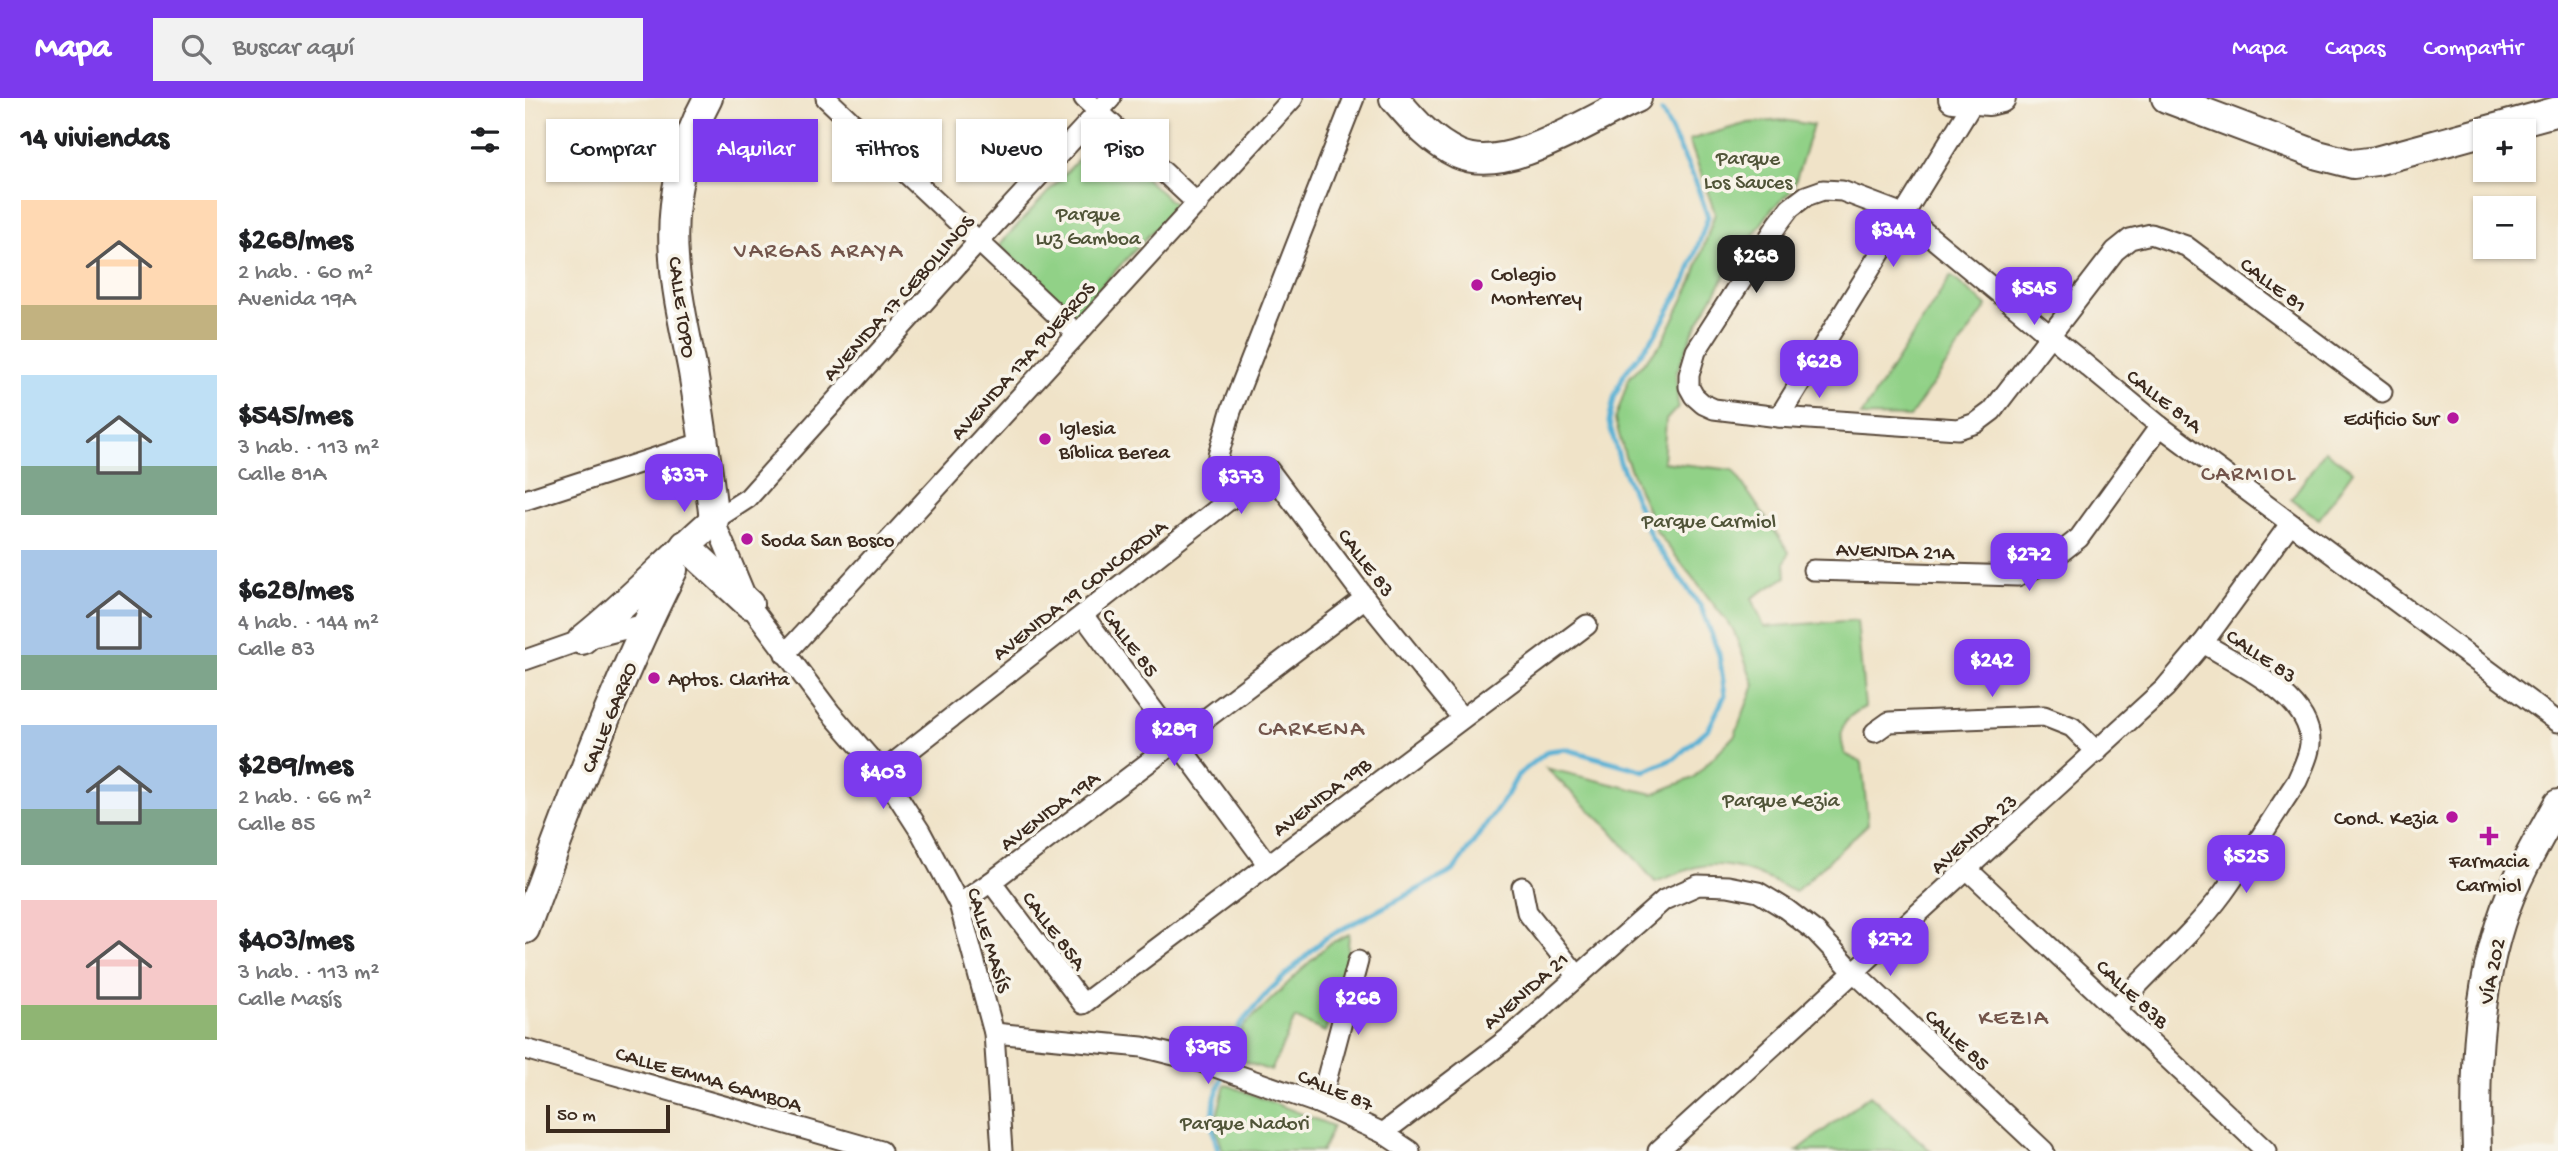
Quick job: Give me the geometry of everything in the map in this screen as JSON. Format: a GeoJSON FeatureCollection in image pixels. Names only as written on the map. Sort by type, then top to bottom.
{"type":"FeatureCollection","features":[{"type":"Feature","properties":{"kind":"street","name":"CALLE TOPO"},"geometry":{"type":"LineString","coordinates":[[708,98],[699,114],[680,169],[674,218],[674,257],[715,520]]}},
{"type":"Feature","properties":{"kind":"street"},"geometry":{"type":"LineString","coordinates":[[827,98],[1076,333]]}},
{"type":"Feature","properties":{"kind":"street"},"geometry":{"type":"LineString","coordinates":[[1084,98],[1105,105],[1198,204]]}},
{"type":"Feature","properties":{"kind":"street","name":"AVENIDA 17A PUERROS"},"geometry":{"type":"LineString","coordinates":[[785,654],[1293,98]]}},
{"type":"Feature","properties":{"kind":"street"},"geometry":{"type":"LineString","coordinates":[[1229,500],[1217,480],[1217,468],[1231,411],[1354,98]]}},
{"type":"Feature","properties":{"kind":"street"},"geometry":{"type":"LineString","coordinates":[[1394,98],[1425,133],[1443,146],[1460,155],[1485,158],[1517,155],[1637,98]]}},
{"type":"Feature","properties":{"kind":"street"},"geometry":{"type":"LineString","coordinates":[[2166,98],[2318,155],[2353,164],[2376,161],[2558,111]]}},
{"type":"Feature","properties":{"kind":"street"},"geometry":{"type":"LineString","coordinates":[[1976,99],[1779,417],[1958,429],[1976,423],[1992,411],[2051,338]]}},
{"type":"Feature","properties":{"kind":"street","name":"AVENIDA 17 CEBOLLINOS"},"geometry":{"type":"LineString","coordinates":[[715,520],[748,498],[1105,105]]}},
{"type":"Feature","properties":{"kind":"street","name":"CALLE 81A"},"geometry":{"type":"LineString","coordinates":[[1779,417],[1714,409],[1703,404],[1689,387],[1689,375],[1696,351],[1790,208],[1806,196],[1823,190],[1842,191],[1903,214],[2160,426],[2558,722]]}},
{"type":"Feature","properties":{"kind":"street","name":"CALLE 81"},"geometry":{"type":"LineString","coordinates":[[2051,338],[2115,251],[2130,239],[2151,234],[2186,246],[2382,392]]}},
{"type":"Feature","properties":{"kind":"street","name":"AVENIDA 21A"},"geometry":{"type":"LineString","coordinates":[[1813,570],[2017,576],[2050,561],[2079,538],[2160,426]]}},
{"type":"Feature","properties":{"kind":"street"},"geometry":{"type":"LineString","coordinates":[[525,500],[704,442]]}},
{"type":"Feature","properties":{"kind":"street","name":"CALLE 83"},"geometry":{"type":"LineString","coordinates":[[1229,500],[1269,470],[1365,598],[1462,718]]}},
{"type":"Feature","properties":{"kind":"street","name":"AVENIDA 19 CONCORDIA"},"geometry":{"type":"LineString","coordinates":[[882,772],[1229,500]]}},
{"type":"Feature","properties":{"kind":"street","name":"CALLE GARRO"},"geometry":{"type":"LineString","coordinates":[[525,929],[562,829],[645,624],[685,545],[715,520]]}},
{"type":"Feature","properties":{"kind":"street","name":"CALLE MASÍS"},"geometry":{"type":"LineString","coordinates":[[715,520],[749,604],[830,712],[882,772],[920,831],[959,904],[994,1033],[1002,1151]]}},
{"type":"Feature","properties":{"kind":"street","name":"AVENIDA 23"},"geometry":{"type":"LineString","coordinates":[[1658,1151],[2165,688],[2203,643],[2290,524]]}},
{"type":"Feature","properties":{"kind":"street"},"geometry":{"type":"LineString","coordinates":[[582,640],[635,597],[685,545],[749,604]]}},
{"type":"Feature","properties":{"kind":"street","name":"AVENIDA 19A"},"geometry":{"type":"LineString","coordinates":[[959,904],[1365,598]]}},
{"type":"Feature","properties":{"kind":"street","name":"CALLE 85"},"geometry":{"type":"LineString","coordinates":[[1083,615],[1268,865]]}},
{"type":"Feature","properties":{"kind":"street"},"geometry":{"type":"LineString","coordinates":[[525,660],[582,640],[645,624]]}},
{"type":"Feature","properties":{"kind":"street","name":"AVENIDA 19B"},"geometry":{"type":"LineString","coordinates":[[1083,1004],[1587,625]]}},
{"type":"Feature","properties":{"kind":"street","name":"CALLE 83"},"geometry":{"type":"LineString","coordinates":[[2116,1008],[2184,938],[2222,894],[2297,781],[2306,761],[2310,744],[2308,727],[2301,712],[2285,695],[2203,643]]}},
{"type":"Feature","properties":{"kind":"street"},"geometry":{"type":"LineString","coordinates":[[1875,732],[1889,722],[2044,716],[2071,727],[2097,752]]}},
{"type":"Feature","properties":{"kind":"street","name":"VÍA 202"},"geometry":{"type":"LineString","coordinates":[[2477,1151],[2475,1079],[2482,1013],[2497,935],[2511,894],[2558,804]]}},
{"type":"Feature","properties":{"kind":"street","name":"CALLE 83B"},"geometry":{"type":"LineString","coordinates":[[1967,869],[2266,1151]]}},
{"type":"Feature","properties":{"kind":"street","name":"CALLE 85A"},"geometry":{"type":"LineString","coordinates":[[991,882],[1083,1004]]}},
{"type":"Feature","properties":{"kind":"street","name":"CALLE 85"},"geometry":{"type":"LineString","coordinates":[[1699,885],[1728,886],[1758,892],[1816,932],[1854,972],[2044,1151]]}},
{"type":"Feature","properties":{"kind":"street","name":"AVENIDA 21"},"geometry":{"type":"LineString","coordinates":[[1383,1133],[1506,1040],[1664,900],[1699,885]]}},
{"type":"Feature","properties":{"kind":"street"},"geometry":{"type":"LineString","coordinates":[[1522,887],[1527,912],[1577,975]]}},
{"type":"Feature","properties":{"kind":"street"},"geometry":{"type":"LineString","coordinates":[[1320,1104],[1358,961]]}},
{"type":"Feature","properties":{"kind":"street","name":"CALLE 87"},"geometry":{"type":"LineString","coordinates":[[994,1033],[1142,1047],[1198,1061],[1320,1104],[1383,1133],[1410,1151]]}},
{"type":"Feature","properties":{"kind":"street","name":"CALLE EMMA GAMBOA"},"geometry":{"type":"LineString","coordinates":[[525,1049],[881,1151]]}},
{"type":"Feature","properties":{"kind":"green space"},"geometry":{"type":"Polygon","coordinates":[[[1783,120],[1813,125],[1793,189],[1772,209],[1727,272],[1693,332],[1676,374],[1678,407],[1666,420],[1663,462],[1733,470],[1789,552],[1785,563],[1786,577],[1752,598],[1764,627],[1857,620],[1865,707],[1846,720],[1842,738],[1845,754],[1862,763],[1868,824],[1795,892],[1747,871],[1722,865],[1696,867],[1655,882],[1611,830],[1546,768],[1653,794],[1693,778],[1735,735],[1754,685],[1733,629],[1656,531],[1625,456],[1615,420],[1629,378],[1662,343],[1692,282],[1715,213],[1689,140],[1748,123],[1783,120]]]}},
{"type":"Feature","properties":{"kind":"green space","name":"Parque Luz Gamboa"},"geometry":{"type":"Polygon","coordinates":[[[1081,157],[1081,182],[1150,182],[1176,206],[1074,315],[999,245],[1057,182],[1067,182],[1067,172],[1081,157]]]}},
{"type":"Feature","properties":{"kind":"green space"},"geometry":{"type":"Polygon","coordinates":[[[1951,276],[1987,306],[1910,417],[1861,416],[1951,276]]]}},
{"type":"Feature","properties":{"kind":"green space"},"geometry":{"type":"Polygon","coordinates":[[[2325,451],[2353,471],[2319,519],[2291,499],[2325,451]]]}},
{"type":"Feature","properties":{"kind":"green space"},"geometry":{"type":"Polygon","coordinates":[[[1349,934],[1347,963],[1325,1032],[1295,1018],[1271,1071],[1231,1057],[1243,1027],[1327,945],[1349,934]]]}},
{"type":"Feature","properties":{"kind":"green space","name":"Parque Nadori"},"geometry":{"type":"Polygon","coordinates":[[[1225,1084],[1333,1126],[1322,1151],[1223,1151],[1215,1125],[1225,1084]]]}},
{"type":"Feature","properties":{"kind":"green space"},"geometry":{"type":"Polygon","coordinates":[[[1870,1095],[1931,1151],[1797,1151],[1870,1095]]]}},
{"type":"Feature","properties":{"kind":"waterway"},"geometry":{"type":"LineString","coordinates":[[1218,1151],[1212,1126],[1215,1098],[1239,1026],[1269,991],[1325,938],[1453,871],[1507,795],[1518,775],[1548,751],[1565,749],[1645,771],[1675,758],[1709,728],[1725,695],[1719,654],[1701,607],[1652,539],[1620,462],[1609,422],[1614,398],[1624,374],[1655,335],[1686,280],[1708,217],[1695,180],[1662,112]]}},
{"type":"Feature","properties":{"kind":"place","name":"Colegio Monterrey"},"geometry":{"type":"Point","coordinates":[1477,285]}},
{"type":"Feature","properties":{"kind":"place","name":"Edificio Sur"},"geometry":{"type":"Point","coordinates":[2453,418]}},
{"type":"Feature","properties":{"kind":"place","name":"Iglesia Bíblica Berea"},"geometry":{"type":"Point","coordinates":[1045,439]}},
{"type":"Feature","properties":{"kind":"place","name":"Soda San Bosco"},"geometry":{"type":"Point","coordinates":[747,539]}},
{"type":"Feature","properties":{"kind":"place","name":"Aptos. Clarita"},"geometry":{"type":"Point","coordinates":[654,678]}},
{"type":"Feature","properties":{"kind":"place","name":"Cond. Kezia"},"geometry":{"type":"Point","coordinates":[2452,817]}},
{"type":"Feature","properties":{"kind":"place","name":"Farmacia Carmiol"},"geometry":{"type":"Point","coordinates":[2489,836]}},
{"type":"Feature","properties":{"kind":"district","name":"VARGAS ARAYA"},"geometry":{"type":"Point","coordinates":[819,249]}},
{"type":"Feature","properties":{"kind":"district","name":"CARMIOL"},"geometry":{"type":"Point","coordinates":[2249,472]}},
{"type":"Feature","properties":{"kind":"district","name":"CARKENA"},"geometry":{"type":"Point","coordinates":[1312,727]}},
{"type":"Feature","properties":{"kind":"district","name":"KEZIA"},"geometry":{"type":"Point","coordinates":[2014,1016]}},
{"type":"Feature","properties":{"kind":"park label","name":"Parque Los Sauces"},"geometry":{"type":"Point","coordinates":[1748,169]}},
{"type":"Feature","properties":{"kind":"park label","name":"Parque Carmiol"},"geometry":{"type":"Point","coordinates":[1709,520]}},
{"type":"Feature","properties":{"kind":"park label","name":"Parque Kezia"},"geometry":{"type":"Point","coordinates":[1781,799]}}]}
